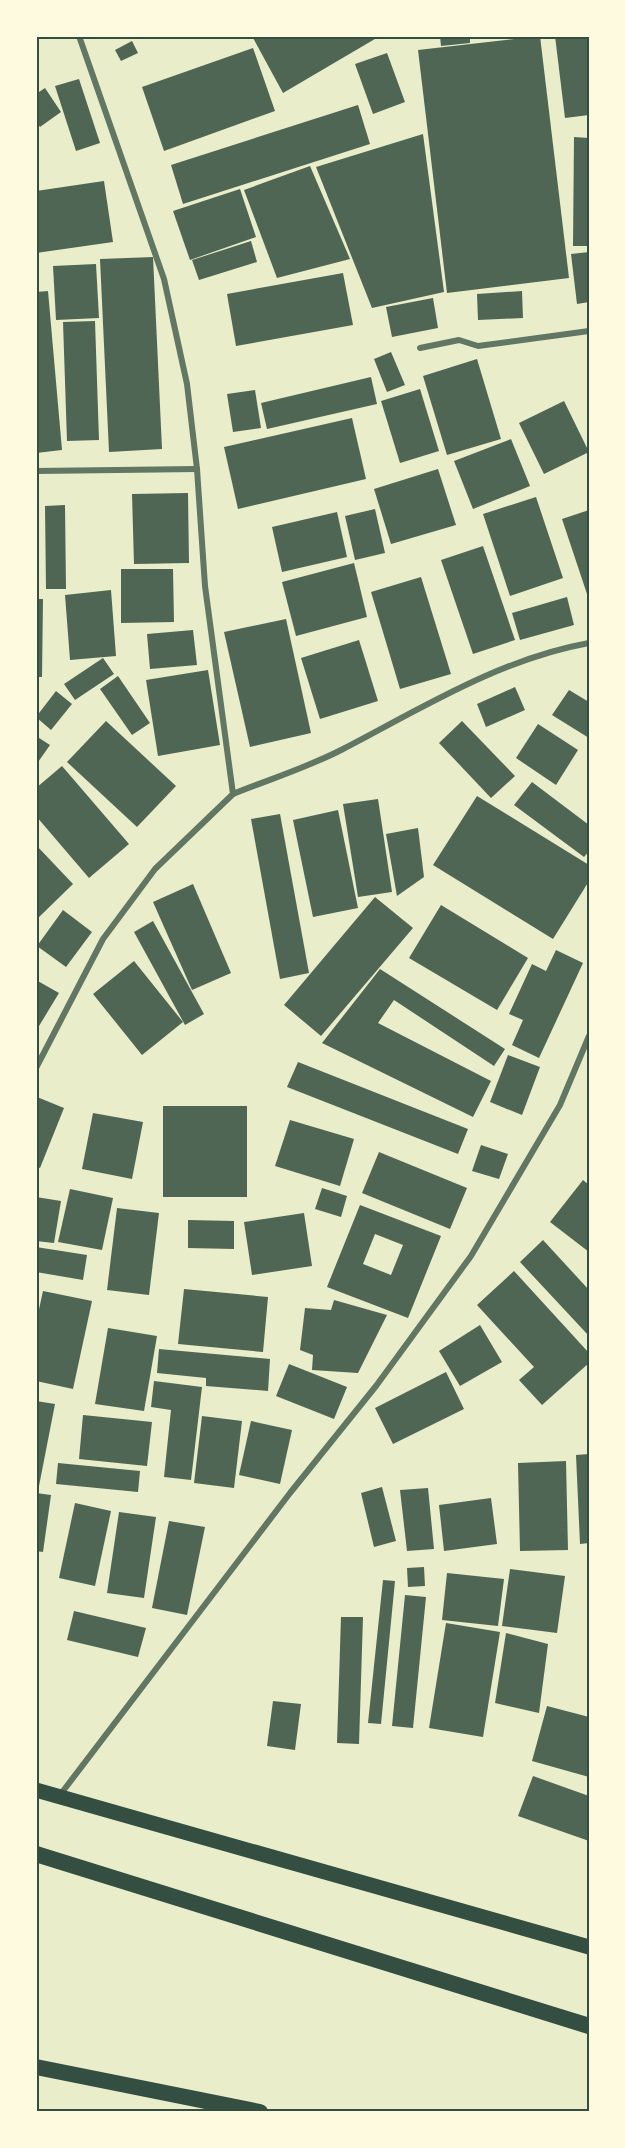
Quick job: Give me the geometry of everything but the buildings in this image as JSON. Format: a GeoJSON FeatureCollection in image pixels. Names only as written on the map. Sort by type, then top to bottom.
{"type":"FeatureCollection","features":[{"type":"Feature","properties":{"kind":"highway"},"geometry":{"type":"LineString","coordinates":[[36,1854],[589,2026]]}},
{"type":"Feature","properties":{"kind":"highway"},"geometry":{"type":"LineString","coordinates":[[36,2067],[260,2112]]}},
{"type":"Feature","properties":{"kind":"main road"},"geometry":{"type":"LineString","coordinates":[[36,1790],[589,1947]]}},
{"type":"Feature","properties":{"kind":"street"},"geometry":{"type":"LineString","coordinates":[[80,36],[164,279],[187,384],[197,469],[205,586],[233,794]]}},
{"type":"Feature","properties":{"kind":"street"},"geometry":{"type":"LineString","coordinates":[[420,348],[459,340],[478,346],[589,331]]}},
{"type":"Feature","properties":{"kind":"street"},"geometry":{"type":"LineString","coordinates":[[36,471],[197,469]]}},
{"type":"Feature","properties":{"kind":"street"},"geometry":{"type":"LineString","coordinates":[[36,1068],[103,939],[155,869],[233,794],[340,751],[459,687],[564,647],[589,643]]}},
{"type":"Feature","properties":{"kind":"street"},"geometry":{"type":"LineString","coordinates":[[60,1796],[290,1493],[376,1386],[471,1256],[560,1105],[589,1036]]}}]}
